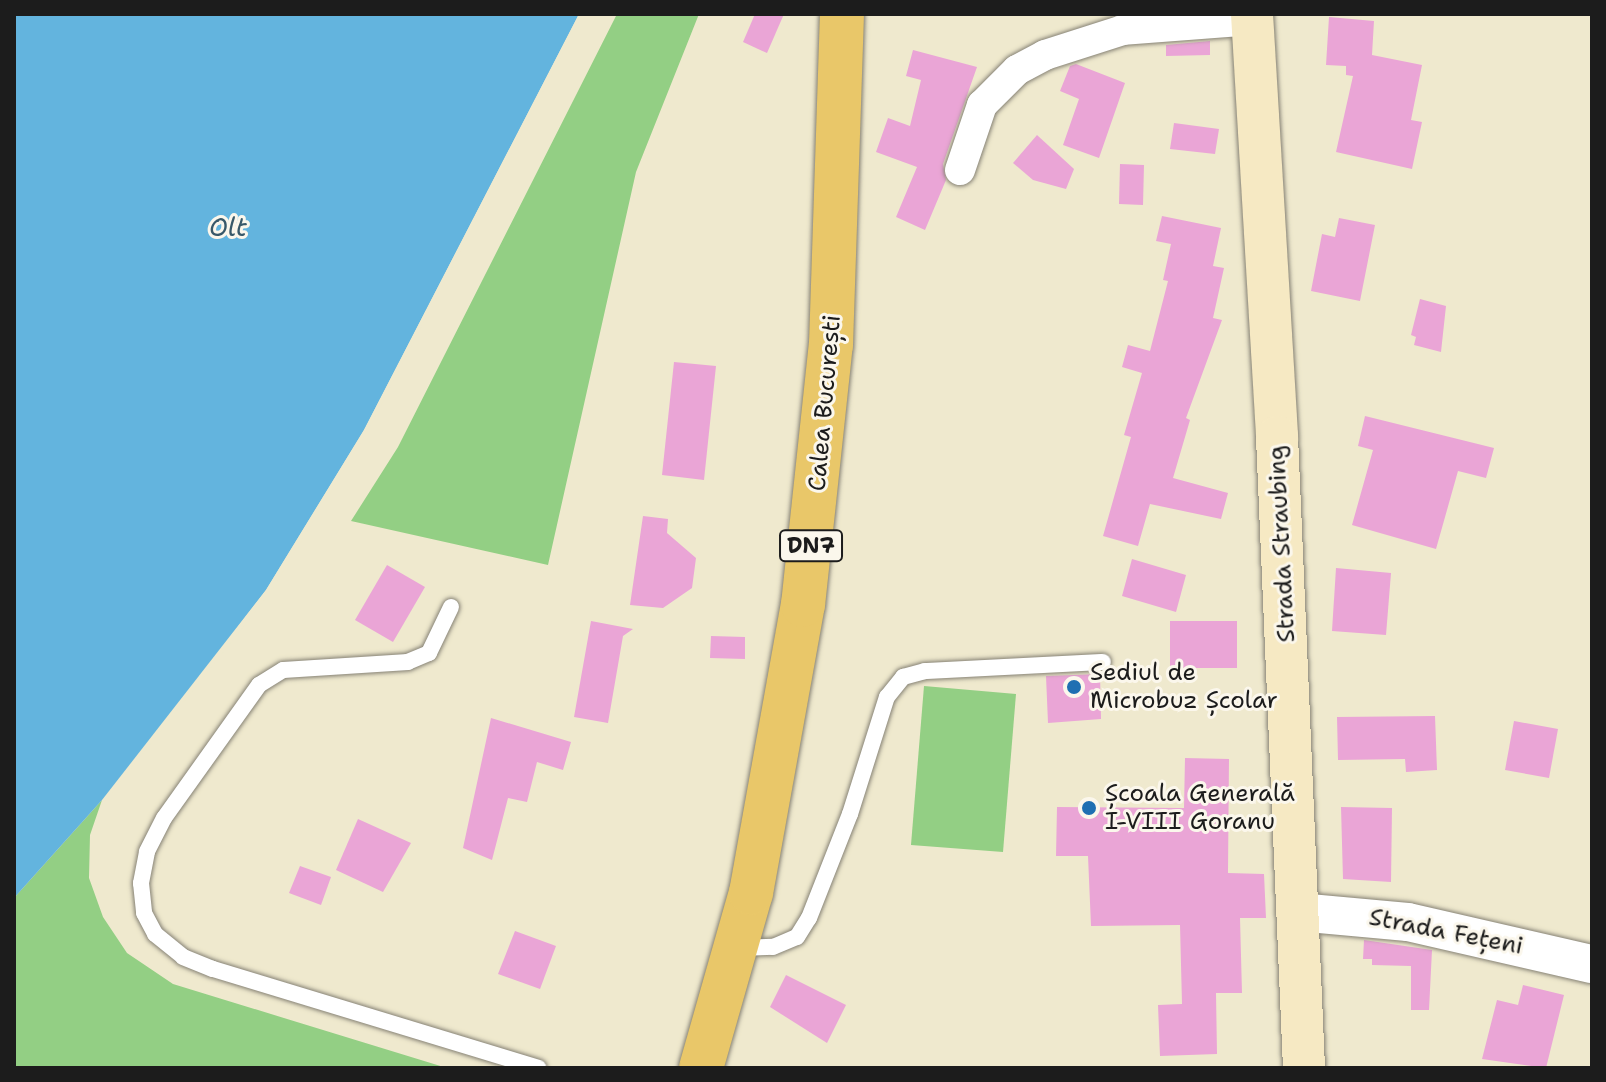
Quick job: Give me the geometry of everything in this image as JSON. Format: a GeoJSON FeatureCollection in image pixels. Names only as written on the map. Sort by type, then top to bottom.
{"type":"FeatureCollection","features":[{"type":"Feature","properties":{"kind":"highway","name":"Calea București"},"geometry":{"type":"LineString","coordinates":[[701,1068],[736,948],[786,716],[821,465],[839,227],[842,14]]}},
{"type":"Feature","properties":{"kind":"main road","name":"Strada Straubing"},"geometry":{"type":"LineString","coordinates":[[1252,17],[1304,1068]]}},
{"type":"Feature","properties":{"kind":"street","name":"Strada Straubing"},"geometry":{"type":"LineString","coordinates":[[960,170],[982,105],[1017,70],[1045,55],[1123,30],[1252,17]]}},
{"type":"Feature","properties":{"kind":"street","name":"Strada Fețeni"},"geometry":{"type":"LineString","coordinates":[[1298,912],[1408,922],[1592,964]]}},
{"type":"Feature","properties":{"kind":"lane"},"geometry":{"type":"LineString","coordinates":[[451,607],[429,653],[408,662],[283,670],[259,685],[164,818],[147,852],[141,883],[144,913],[155,934],[183,957],[213,969],[538,1068]]}},
{"type":"Feature","properties":{"kind":"lane"},"geometry":{"type":"LineString","coordinates":[[736,948],[773,947],[797,937],[809,918],[850,814],[887,697],[903,677],[925,671],[1103,662]]}},
{"type":"Feature","properties":{"kind":"green space"},"geometry":{"type":"Polygon","coordinates":[[[617,14],[699,14],[636,172],[548,565],[351,521],[398,447],[617,14]]]}},
{"type":"Feature","properties":{"kind":"green space"},"geometry":{"type":"Polygon","coordinates":[[[924,686],[1016,694],[1003,852],[911,845],[924,686]]]}},
{"type":"Feature","properties":{"kind":"green space"},"geometry":{"type":"Polygon","coordinates":[[[102,800],[90,835],[89,878],[103,917],[127,953],[173,984],[447,1068],[14,1068],[14,898],[102,800]]]}},
{"type":"Feature","properties":{"kind":"water","name":"Olt"},"geometry":{"type":"Polygon","coordinates":[[[14,14],[579,14],[364,430],[266,590],[102,800],[14,898],[14,14]]]}},
{"type":"Feature","properties":{"kind":"pier"},"geometry":{"type":"Polygon","coordinates":[[[579,14],[583,14],[367,432],[270,593],[99,809],[266,590],[364,430],[579,14]]]}},
{"type":"Feature","properties":{"kind":"building"},"geometry":{"type":"Polygon","coordinates":[[[755,14],[784,14],[767,53],[743,42],[755,14]]]}},
{"type":"Feature","properties":{"kind":"building"},"geometry":{"type":"Polygon","coordinates":[[[1329,17],[1374,21],[1372,55],[1422,65],[1411,120],[1422,122],[1412,169],[1336,152],[1353,76],[1346,75],[1346,66],[1326,65],[1329,17]]]}},
{"type":"Feature","properties":{"kind":"building"},"geometry":{"type":"Polygon","coordinates":[[[1210,41],[1210,55],[1166,56],[1166,45],[1210,41]]]}},
{"type":"Feature","properties":{"kind":"building"},"geometry":{"type":"Polygon","coordinates":[[[913,50],[977,67],[943,164],[946,180],[925,230],[896,217],[917,167],[876,152],[888,118],[910,126],[921,80],[906,76],[913,50]]]}},
{"type":"Feature","properties":{"kind":"building"},"geometry":{"type":"Polygon","coordinates":[[[1076,64],[1125,83],[1099,158],[1063,145],[1079,99],[1060,91],[1070,66],[1076,64]]]}},
{"type":"Feature","properties":{"kind":"building"},"geometry":{"type":"Polygon","coordinates":[[[1174,123],[1219,129],[1215,154],[1170,149],[1174,123]]]}},
{"type":"Feature","properties":{"kind":"building"},"geometry":{"type":"Polygon","coordinates":[[[1037,135],[1074,169],[1066,189],[1033,180],[1013,163],[1037,135]]]}},
{"type":"Feature","properties":{"kind":"building"},"geometry":{"type":"Polygon","coordinates":[[[1120,164],[1144,165],[1143,205],[1119,204],[1120,164]]]}},
{"type":"Feature","properties":{"kind":"building"},"geometry":{"type":"Polygon","coordinates":[[[1162,216],[1221,228],[1213,266],[1224,268],[1213,318],[1222,320],[1186,418],[1190,420],[1173,478],[1228,493],[1221,519],[1150,504],[1138,546],[1103,536],[1131,437],[1124,435],[1142,373],[1122,367],[1128,345],[1150,351],[1168,281],[1163,280],[1171,244],[1156,241],[1162,216]]]}},
{"type":"Feature","properties":{"kind":"building"},"geometry":{"type":"Polygon","coordinates":[[[1339,218],[1375,225],[1360,301],[1311,291],[1322,234],[1335,237],[1339,218]]]}},
{"type":"Feature","properties":{"kind":"building"},"geometry":{"type":"Polygon","coordinates":[[[1420,299],[1446,306],[1441,352],[1414,345],[1416,337],[1411,335],[1420,299]]]}},
{"type":"Feature","properties":{"kind":"building"},"geometry":{"type":"Polygon","coordinates":[[[674,362],[716,366],[704,480],[662,475],[674,362]]]}},
{"type":"Feature","properties":{"kind":"building"},"geometry":{"type":"Polygon","coordinates":[[[1365,416],[1494,448],[1486,478],[1458,471],[1436,549],[1352,525],[1373,450],[1358,446],[1365,416]]]}},
{"type":"Feature","properties":{"kind":"building"},"geometry":{"type":"Polygon","coordinates":[[[643,516],[668,519],[667,533],[696,558],[692,588],[663,608],[630,605],[643,516]]]}},
{"type":"Feature","properties":{"kind":"building"},"geometry":{"type":"Polygon","coordinates":[[[1132,559],[1186,575],[1176,612],[1122,596],[1132,559]]]}},
{"type":"Feature","properties":{"kind":"building"},"geometry":{"type":"Polygon","coordinates":[[[387,565],[425,587],[393,642],[355,620],[387,565]]]}},
{"type":"Feature","properties":{"kind":"building"},"geometry":{"type":"Polygon","coordinates":[[[1336,568],[1391,573],[1386,635],[1332,631],[1336,568]]]}},
{"type":"Feature","properties":{"kind":"building"},"geometry":{"type":"Polygon","coordinates":[[[591,621],[633,629],[623,636],[608,723],[574,717],[591,621]]]}},
{"type":"Feature","properties":{"kind":"building"},"geometry":{"type":"Polygon","coordinates":[[[1170,621],[1237,621],[1237,668],[1170,668],[1170,621]]]}},
{"type":"Feature","properties":{"kind":"building"},"geometry":{"type":"Polygon","coordinates":[[[711,636],[745,637],[745,659],[710,658],[711,636]]]}},
{"type":"Feature","properties":{"kind":"building","name":"Sediul de Microbuz Școlar"},"geometry":{"type":"Polygon","coordinates":[[[1100,674],[1101,719],[1048,723],[1046,676],[1100,674]]]}},
{"type":"Feature","properties":{"kind":"building"},"geometry":{"type":"Polygon","coordinates":[[[1435,716],[1437,770],[1406,772],[1405,759],[1338,760],[1337,717],[1435,716]]]}},
{"type":"Feature","properties":{"kind":"building"},"geometry":{"type":"Polygon","coordinates":[[[491,718],[571,742],[563,770],[537,762],[527,802],[508,798],[492,860],[463,848],[491,718]]]}},
{"type":"Feature","properties":{"kind":"building"},"geometry":{"type":"Polygon","coordinates":[[[1514,721],[1558,729],[1549,778],[1505,770],[1514,721]]]}},
{"type":"Feature","properties":{"kind":"building"},"geometry":{"type":"Polygon","coordinates":[[[1185,758],[1229,759],[1228,873],[1264,874],[1266,918],[1240,918],[1242,993],[1216,993],[1217,1054],[1160,1056],[1158,1005],[1182,1004],[1180,925],[1091,926],[1088,856],[1056,856],[1057,807],[1184,808],[1185,758]]]}},
{"type":"Feature","properties":{"kind":"building"},"geometry":{"type":"Polygon","coordinates":[[[1341,807],[1392,808],[1391,882],[1343,879],[1341,807]]]}},
{"type":"Feature","properties":{"kind":"building"},"geometry":{"type":"Polygon","coordinates":[[[358,819],[411,843],[383,892],[336,870],[358,819]]]}},
{"type":"Feature","properties":{"kind":"building"},"geometry":{"type":"Polygon","coordinates":[[[300,866],[331,877],[321,905],[289,893],[300,866]]]}},
{"type":"Feature","properties":{"kind":"building"},"geometry":{"type":"Polygon","coordinates":[[[515,931],[556,946],[540,989],[498,974],[515,931]]]}},
{"type":"Feature","properties":{"kind":"building"},"geometry":{"type":"Polygon","coordinates":[[[1364,940],[1432,950],[1429,1010],[1411,1010],[1411,966],[1372,965],[1372,959],[1363,959],[1364,940]]]}},
{"type":"Feature","properties":{"kind":"building"},"geometry":{"type":"Polygon","coordinates":[[[786,975],[846,1005],[827,1043],[770,1007],[786,975]]]}},
{"type":"Feature","properties":{"kind":"building"},"geometry":{"type":"Polygon","coordinates":[[[1523,985],[1564,995],[1546,1068],[1482,1059],[1497,1000],[1518,1005],[1523,985]]]}},
{"type":"Feature","properties":{"kind":"place","name":"Sediul de Microbuz Școlar"},"geometry":{"type":"Point","coordinates":[1074,687]}},
{"type":"Feature","properties":{"kind":"place","name":"Școala Generală I-VIII Goranu"},"geometry":{"type":"Point","coordinates":[1089,808]}}]}
